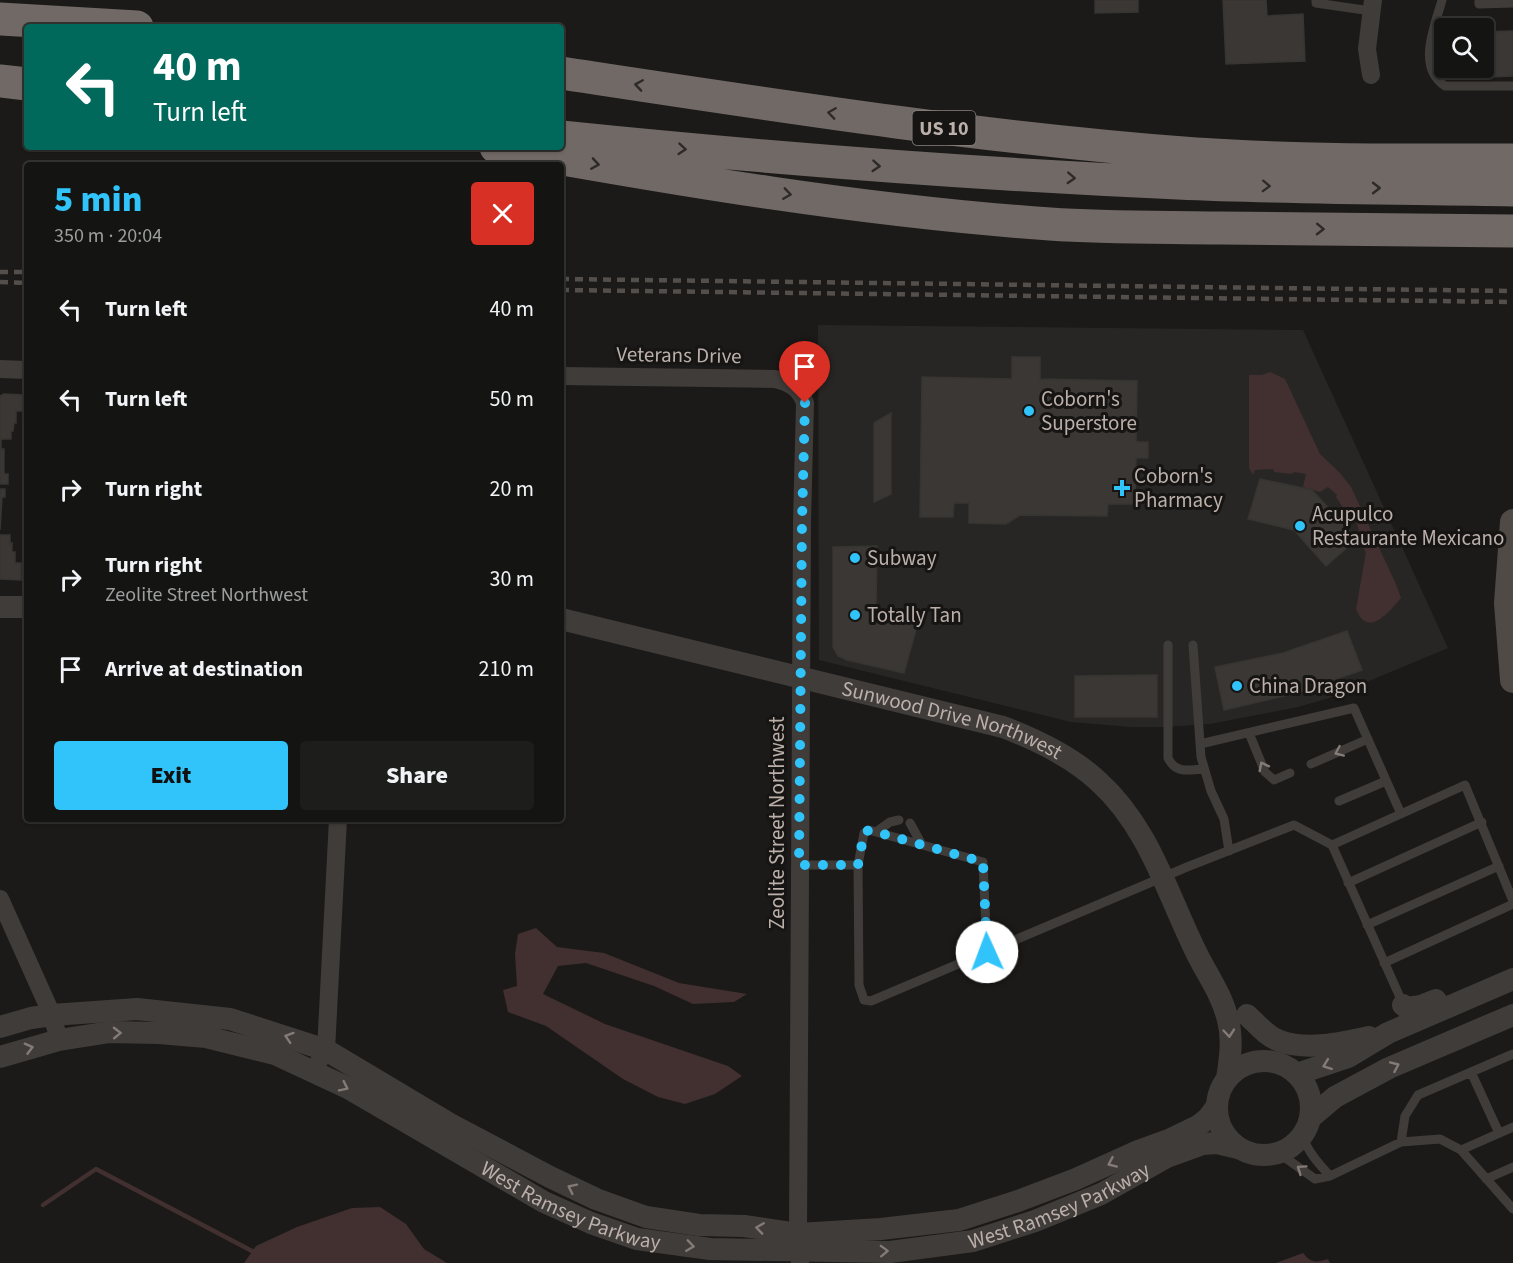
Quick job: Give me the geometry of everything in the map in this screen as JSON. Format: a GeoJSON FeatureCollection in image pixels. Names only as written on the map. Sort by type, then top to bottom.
{"type":"FeatureCollection","features":[{"type":"Feature","properties":{"kind":"highway"},"geometry":{"type":"LineString","coordinates":[[0,19],[86,24]]}},
{"type":"Feature","properties":{"kind":"highway","name":"US 10"},"geometry":{"type":"LineString","coordinates":[[564,73],[992,135],[1198,154],[1329,160],[1513,160]]}},
{"type":"Feature","properties":{"kind":"highway"},"geometry":{"type":"LineString","coordinates":[[0,81],[24,84]]}},
{"type":"Feature","properties":{"kind":"highway"},"geometry":{"type":"LineString","coordinates":[[882,120],[1124,137],[1234,142],[1449,148],[1513,147]]}},
{"type":"Feature","properties":{"kind":"highway","name":"US 10"},"geometry":{"type":"LineString","coordinates":[[564,137],[808,161],[1014,175],[1306,188],[1513,190]]}},
{"type":"Feature","properties":{"kind":"highway"},"geometry":{"type":"LineString","coordinates":[[514,150],[729,186],[984,219],[1157,227],[1513,231]]}},
{"type":"Feature","properties":{"kind":"main road"},"geometry":{"type":"LineString","coordinates":[[1513,522],[1507,603],[1513,680]]}},
{"type":"Feature","properties":{"kind":"street"},"geometry":{"type":"LineString","coordinates":[[1371,75],[1367,49],[1372,6]]}},
{"type":"Feature","properties":{"kind":"street"},"geometry":{"type":"LineString","coordinates":[[0,369],[24,370]]}},
{"type":"Feature","properties":{"kind":"street","name":"Veterans Drive"},"geometry":{"type":"LineString","coordinates":[[564,376],[775,379],[794,386]]}},
{"type":"Feature","properties":{"kind":"street","name":"Zeolite Street Northwest"},"geometry":{"type":"LineString","coordinates":[[794,386],[802,395],[806,411],[802,522],[799,865],[800,1249]]}},
{"type":"Feature","properties":{"kind":"street"},"geometry":{"type":"LineString","coordinates":[[0,607],[24,608]]}},
{"type":"Feature","properties":{"kind":"street","name":"Sunwood Drive Northwest"},"geometry":{"type":"LineString","coordinates":[[564,620],[801,679],[940,710],[1004,727],[1048,746],[1098,781],[1137,827],[1164,878],[1198,956],[1217,988]]}},
{"type":"Feature","properties":{"kind":"street"},"geometry":{"type":"LineString","coordinates":[[312,1072],[326,1050],[338,822]]}},
{"type":"Feature","properties":{"kind":"street"},"geometry":{"type":"LineString","coordinates":[[1,906],[52,1015],[59,1040]]}},
{"type":"Feature","properties":{"kind":"street"},"geometry":{"type":"LineString","coordinates":[[1217,988],[1268,1035],[1293,1044],[1313,1045],[1346,1042],[1508,981]]}},
{"type":"Feature","properties":{"kind":"street"},"geometry":{"type":"LineString","coordinates":[[1217,988],[1228,1020],[1230,1036],[1227,1079]]}},
{"type":"Feature","properties":{"kind":"street","name":"West Ramsey Parkway"},"geometry":{"type":"LineString","coordinates":[[0,1027],[52,1015],[137,1009],[230,1019],[326,1050],[450,1124],[596,1199],[646,1217],[699,1225],[744,1226],[800,1249],[881,1229],[959,1220],[1018,1201],[1171,1139],[1198,1126],[1208,1118],[1216,1106]]}},
{"type":"Feature","properties":{"kind":"street"},"geometry":{"type":"LineString","coordinates":[[1247,1015],[1289,1070],[1306,1087],[1310,1102],[1306,1126]]}},
{"type":"Feature","properties":{"kind":"street"},"geometry":{"type":"LineString","coordinates":[[1399,1021],[1348,1057],[1289,1070],[1267,1061],[1238,1068],[1227,1079],[1216,1106],[1224,1134],[1238,1148],[1255,1154],[1274,1154],[1285,1150],[1335,1097],[1389,1068],[1513,1015]]}},
{"type":"Feature","properties":{"kind":"street","name":"West Ramsey Parkway"},"geometry":{"type":"LineString","coordinates":[[0,1058],[59,1040],[110,1032],[206,1037],[275,1054],[348,1088],[544,1202],[591,1223],[636,1239],[701,1248],[890,1252],[973,1241],[1035,1221],[1101,1194],[1167,1157],[1203,1144],[1217,1143],[1238,1148]]}},
{"type":"Feature","properties":{"kind":"lane"},"geometry":{"type":"LineString","coordinates":[[1316,0],[1316,3],[1372,6]]}},
{"type":"Feature","properties":{"kind":"lane"},"geometry":{"type":"LineString","coordinates":[[1442,0],[1431,38],[1430,58],[1434,75],[1439,83],[1445,86],[1513,86]]}},
{"type":"Feature","properties":{"kind":"lane"},"geometry":{"type":"LineString","coordinates":[[1479,0],[1479,4],[1513,3]]}},
{"type":"Feature","properties":{"kind":"lane"},"geometry":{"type":"LineString","coordinates":[[1168,645],[1168,758],[1176,769],[1181,771],[1204,769]]}},
{"type":"Feature","properties":{"kind":"lane"},"geometry":{"type":"LineString","coordinates":[[1193,645],[1204,769],[1224,819],[1229,850]]}},
{"type":"Feature","properties":{"kind":"lane"},"geometry":{"type":"LineString","coordinates":[[1200,744],[1354,708],[1401,814]]}},
{"type":"Feature","properties":{"kind":"lane"},"geometry":{"type":"LineString","coordinates":[[1249,733],[1264,772],[1274,780],[1290,773]]}},
{"type":"Feature","properties":{"kind":"lane"},"geometry":{"type":"LineString","coordinates":[[1311,764],[1368,739]]}},
{"type":"Feature","properties":{"kind":"lane"},"geometry":{"type":"LineString","coordinates":[[1339,801],[1386,781]]}},
{"type":"Feature","properties":{"kind":"lane"},"geometry":{"type":"LineString","coordinates":[[1332,845],[1465,785],[1482,822],[1513,903],[1384,963]]}},
{"type":"Feature","properties":{"kind":"lane"},"geometry":{"type":"LineString","coordinates":[[876,832],[890,822],[899,820]]}},
{"type":"Feature","properties":{"kind":"lane"},"geometry":{"type":"LineString","coordinates":[[1348,883],[1482,822]]}},
{"type":"Feature","properties":{"kind":"lane"},"geometry":{"type":"LineString","coordinates":[[910,823],[922,845]]}},
{"type":"Feature","properties":{"kind":"lane"},"geometry":{"type":"LineString","coordinates":[[987,952],[983,862],[869,830],[864,833],[858,865],[859,986],[864,1000],[871,1001],[1229,850],[1294,825],[1332,845],[1384,963],[1399,1021]]}},
{"type":"Feature","properties":{"kind":"lane"},"geometry":{"type":"LineString","coordinates":[[799,865],[858,865]]}},
{"type":"Feature","properties":{"kind":"lane"},"geometry":{"type":"LineString","coordinates":[[1367,925],[1499,866]]}},
{"type":"Feature","properties":{"kind":"lane"},"geometry":{"type":"LineString","coordinates":[[1401,1142],[1404,1116],[1418,1095],[1513,1054]]}},
{"type":"Feature","properties":{"kind":"lane"},"geometry":{"type":"LineString","coordinates":[[1471,1072],[1499,1133]]}},
{"type":"Feature","properties":{"kind":"lane"},"geometry":{"type":"LineString","coordinates":[[1306,1126],[1306,1146],[1330,1176]]}},
{"type":"Feature","properties":{"kind":"lane"},"geometry":{"type":"LineString","coordinates":[[1461,1150],[1513,1127]]}},
{"type":"Feature","properties":{"kind":"lane"},"geometry":{"type":"LineString","coordinates":[[1274,1154],[1287,1159],[1315,1179],[1330,1176],[1401,1142],[1440,1139],[1461,1150],[1513,1209]]}},
{"type":"Feature","properties":{"kind":"lane"},"geometry":{"type":"LineString","coordinates":[[1486,1179],[1513,1167]]}},
{"type":"Feature","properties":{"kind":"shaded area"},"geometry":{"type":"Polygon","coordinates":[[[818,325],[1303,330],[1448,648],[1326,699],[1298,707],[1210,724],[1163,727],[1071,722],[819,660],[818,325]]]}},
{"type":"Feature","properties":{"kind":"shaded area"},"geometry":{"type":"Polygon","coordinates":[[[1270,372],[1285,379],[1320,454],[1351,487],[1395,582],[1401,598],[1385,616],[1378,620],[1366,622],[1356,609],[1366,552],[1360,543],[1362,540],[1356,521],[1353,523],[1336,497],[1337,495],[1328,487],[1320,492],[1303,487],[1306,474],[1274,472],[1273,469],[1255,470],[1253,475],[1249,468],[1249,375],[1262,375],[1270,372]]]}},
{"type":"Feature","properties":{"kind":"shaded area"},"geometry":{"type":"Polygon","coordinates":[[[536,928],[557,947],[604,953],[679,983],[747,994],[734,1002],[693,1004],[654,986],[586,963],[558,966],[543,994],[605,1024],[728,1066],[742,1076],[715,1094],[685,1104],[658,1097],[623,1079],[546,1026],[508,1012],[503,990],[517,986],[515,954],[518,934],[536,928]]]}},
{"type":"Feature","properties":{"kind":"shaded area"},"geometry":{"type":"Polygon","coordinates":[[[380,1207],[406,1224],[424,1249],[447,1263],[244,1263],[256,1246],[297,1227],[352,1208],[380,1207]]]}},
{"type":"Feature","properties":{"kind":"shaded area"},"geometry":{"type":"Polygon","coordinates":[[[1303,1253],[1311,1260],[1328,1259],[1330,1263],[1276,1263],[1303,1253]]]}},
{"type":"Feature","properties":{"kind":"building"},"geometry":{"type":"Polygon","coordinates":[[[1095,0],[1138,0],[1138,12],[1095,13],[1095,0]]]}},
{"type":"Feature","properties":{"kind":"building"},"geometry":{"type":"Polygon","coordinates":[[[1223,0],[1266,0],[1267,16],[1303,14],[1305,61],[1226,64],[1223,0]]]}},
{"type":"Feature","properties":{"kind":"building"},"geometry":{"type":"Polygon","coordinates":[[[1513,31],[1513,76],[1494,77],[1494,32],[1513,31]]]}},
{"type":"Feature","properties":{"kind":"building","name":"Coborn's Superstore"},"geometry":{"type":"Polygon","coordinates":[[[1012,357],[1040,357],[1040,379],[1137,381],[1136,442],[1148,442],[1148,458],[1136,458],[1135,504],[1108,504],[1107,516],[1020,515],[1006,524],[969,523],[969,503],[954,503],[953,517],[920,517],[922,377],[1012,379],[1012,357]]]}},
{"type":"Feature","properties":{"kind":"building"},"geometry":{"type":"Polygon","coordinates":[[[4,394],[23,395],[23,411],[16,411],[16,423],[11,431],[11,439],[1,439],[1,449],[4,449],[4,474],[8,474],[8,484],[0,484],[0,396],[4,394]]]}},
{"type":"Feature","properties":{"kind":"building"},"geometry":{"type":"Polygon","coordinates":[[[891,413],[891,494],[874,502],[874,423],[891,413]]]}},
{"type":"Feature","properties":{"kind":"building"},"geometry":{"type":"Polygon","coordinates":[[[1260,479],[1312,490],[1357,539],[1326,566],[1294,530],[1248,519],[1260,479]]]}},
{"type":"Feature","properties":{"kind":"building"},"geometry":{"type":"Polygon","coordinates":[[[0,489],[5,489],[5,497],[2,497],[0,530],[0,489]]]}},
{"type":"Feature","properties":{"kind":"building"},"geometry":{"type":"Polygon","coordinates":[[[0,535],[10,535],[12,552],[15,552],[15,563],[21,563],[21,580],[0,579],[0,535]]]}},
{"type":"Feature","properties":{"kind":"building"},"geometry":{"type":"Polygon","coordinates":[[[877,546],[876,606],[882,616],[917,626],[904,673],[847,660],[838,656],[833,647],[833,547],[877,546]]]}},
{"type":"Feature","properties":{"kind":"building"},"geometry":{"type":"Polygon","coordinates":[[[1347,631],[1362,670],[1297,693],[1224,710],[1215,667],[1283,653],[1347,631]]]}},
{"type":"Feature","properties":{"kind":"building"},"geometry":{"type":"Polygon","coordinates":[[[1157,675],[1157,717],[1075,717],[1075,676],[1157,675]]]}},
{"type":"Feature","properties":{"kind":"waterway"},"geometry":{"type":"LineString","coordinates":[[43,1205],[96,1169],[252,1251]]}},
{"type":"Feature","properties":{"kind":"railway"},"geometry":{"type":"LineString","coordinates":[[0,272],[24,272]]}},
{"type":"Feature","properties":{"kind":"railway"},"geometry":{"type":"LineString","coordinates":[[564,279],[1513,291]]}},
{"type":"Feature","properties":{"kind":"railway"},"geometry":{"type":"LineString","coordinates":[[0,282],[24,283]]}},
{"type":"Feature","properties":{"kind":"railway"},"geometry":{"type":"LineString","coordinates":[[564,290],[1513,302]]}},
{"type":"Feature","properties":{"kind":"place","name":"Coborn's Superstore"},"geometry":{"type":"Point","coordinates":[1029,411]}},
{"type":"Feature","properties":{"kind":"place","name":"Coborn's Pharmacy"},"geometry":{"type":"Point","coordinates":[1122,488]}},
{"type":"Feature","properties":{"kind":"place","name":"Acupulco Restaurante Mexicano"},"geometry":{"type":"Point","coordinates":[1300,526]}},
{"type":"Feature","properties":{"kind":"place","name":"Subway"},"geometry":{"type":"Point","coordinates":[855,558]}},
{"type":"Feature","properties":{"kind":"place","name":"Totally Tan"},"geometry":{"type":"Point","coordinates":[855,615]}},
{"type":"Feature","properties":{"kind":"place","name":"China Dragon"},"geometry":{"type":"Point","coordinates":[1237,686]}},
{"type":"Feature","properties":{"kind":"route"},"geometry":{"type":"LineString","coordinates":[[805,403],[799,865],[858,865],[864,833],[869,830],[983,862],[987,952]]}}]}
